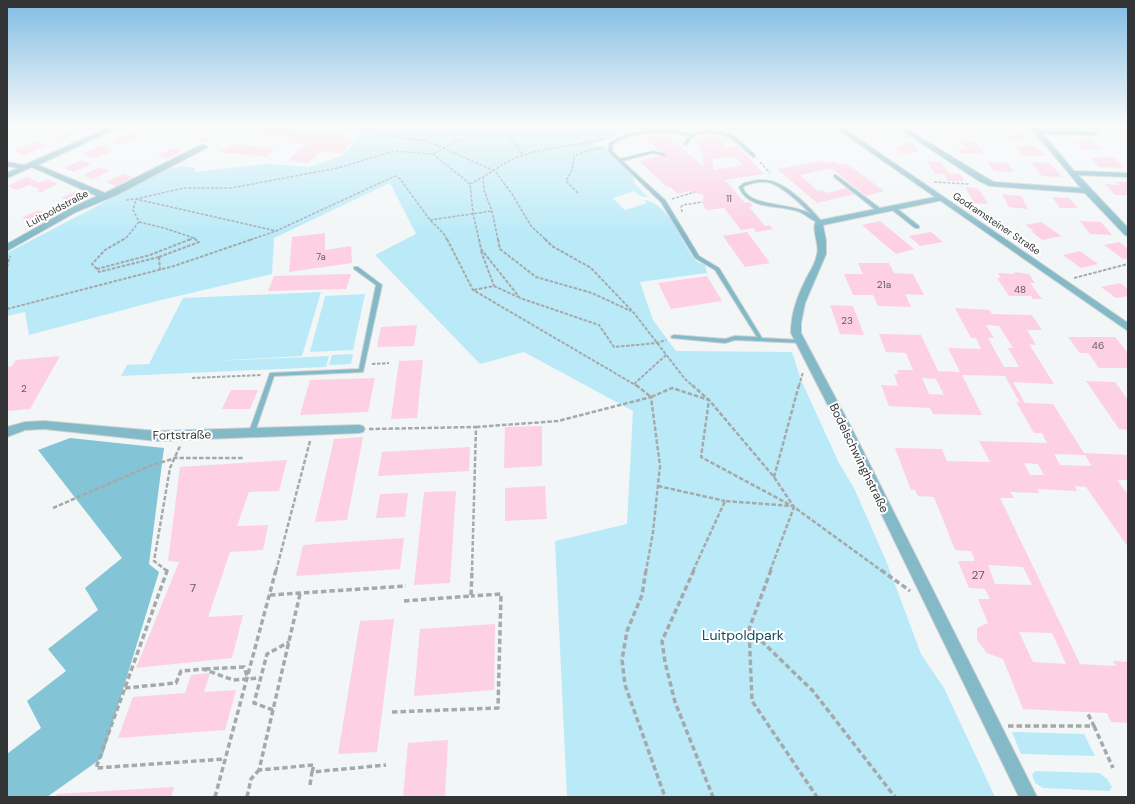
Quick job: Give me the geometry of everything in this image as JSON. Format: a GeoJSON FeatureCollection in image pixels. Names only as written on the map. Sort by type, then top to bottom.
{"type":"FeatureCollection","features":[{"type":"Feature","properties":{"kind":"street"},"geometry":{"type":"LineString","coordinates":[[7,176],[39,162]]}},
{"type":"Feature","properties":{"kind":"street","name":"Luitpoldstraße"},"geometry":{"type":"LineString","coordinates":[[7,248],[74,210],[114,193],[176,162]]}},
{"type":"Feature","properties":{"kind":"street","name":"Godramsteiner Straße"},"geometry":{"type":"LineString","coordinates":[[887,162],[1128,328]]}},
{"type":"Feature","properties":{"kind":"street"},"geometry":{"type":"LineString","coordinates":[[954,162],[982,179],[993,184],[1087,191]]}},
{"type":"Feature","properties":{"kind":"street"},"geometry":{"type":"LineString","coordinates":[[1062,162],[1087,191],[1128,233]]}},
{"type":"Feature","properties":{"kind":"street"},"geometry":{"type":"LineString","coordinates":[[7,164],[29,166],[104,196]]}},
{"type":"Feature","properties":{"kind":"street"},"geometry":{"type":"LineString","coordinates":[[1072,173],[1128,175]]}},
{"type":"Feature","properties":{"kind":"street"},"geometry":{"type":"LineString","coordinates":[[799,338],[796,320],[800,304],[822,254],[820,226],[879,210],[940,198]]}},
{"type":"Feature","properties":{"kind":"street","name":"Bodelschwinghstraße"},"geometry":{"type":"LineString","coordinates":[[799,338],[846,429],[1028,797]]}},
{"type":"Feature","properties":{"kind":"street","name":"Fortstraße"},"geometry":{"type":"LineString","coordinates":[[7,432],[25,426],[44,425],[157,436],[359,429]]}},
{"type":"Feature","properties":{"kind":"lane"},"geometry":{"type":"LineString","coordinates":[[622,162],[664,201],[697,257],[718,269],[761,340]]}},
{"type":"Feature","properties":{"kind":"lane"},"geometry":{"type":"LineString","coordinates":[[835,176],[879,210]]}},
{"type":"Feature","properties":{"kind":"lane"},"geometry":{"type":"LineString","coordinates":[[763,181],[777,185],[814,214],[820,226],[804,212],[796,209],[753,201],[745,196],[741,190],[742,185],[763,181]]}},
{"type":"Feature","properties":{"kind":"lane"},"geometry":{"type":"LineString","coordinates":[[796,209],[800,208],[801,204]]}},
{"type":"Feature","properties":{"kind":"lane"},"geometry":{"type":"LineString","coordinates":[[893,208],[917,227]]}},
{"type":"Feature","properties":{"kind":"lane"},"geometry":{"type":"LineString","coordinates":[[252,432],[272,374],[361,371],[379,285],[356,268]]}},
{"type":"Feature","properties":{"kind":"lane"},"geometry":{"type":"LineString","coordinates":[[674,337],[725,341],[735,338],[761,340],[799,338]]}},
{"type":"Feature","properties":{"kind":"path"},"geometry":{"type":"LineString","coordinates":[[104,196],[118,200],[136,199],[184,188],[231,188],[338,168],[359,162]]}},
{"type":"Feature","properties":{"kind":"path"},"geometry":{"type":"LineString","coordinates":[[442,162],[470,184],[473,213],[481,249],[494,286]]}},
{"type":"Feature","properties":{"kind":"path"},"geometry":{"type":"LineString","coordinates":[[474,162],[495,171],[512,194],[531,226],[552,246],[591,268],[634,312],[685,379],[709,400],[774,477],[794,507]]}},
{"type":"Feature","properties":{"kind":"path"},"geometry":{"type":"LineString","coordinates":[[470,184],[495,171],[505,162]]}},
{"type":"Feature","properties":{"kind":"path"},"geometry":{"type":"LineString","coordinates":[[573,162],[572,170],[566,181],[578,193]]}},
{"type":"Feature","properties":{"kind":"path"},"geometry":{"type":"LineString","coordinates":[[760,162],[772,174],[772,183]]}},
{"type":"Feature","properties":{"kind":"path"},"geometry":{"type":"LineString","coordinates":[[483,177],[484,190],[492,211],[500,249],[536,277],[592,292],[634,312]]}},
{"type":"Feature","properties":{"kind":"path"},"geometry":{"type":"LineString","coordinates":[[921,185],[937,182],[986,185],[993,184]]}},
{"type":"Feature","properties":{"kind":"path"},"geometry":{"type":"LineString","coordinates":[[136,199],[133,210],[139,222],[164,228],[178,234],[194,238],[198,242],[159,258],[99,272],[92,264],[105,250],[126,238],[139,222]]}},
{"type":"Feature","properties":{"kind":"path"},"geometry":{"type":"LineString","coordinates":[[136,199],[276,231]]}},
{"type":"Feature","properties":{"kind":"path"},"geometry":{"type":"LineString","coordinates":[[683,214],[681,207],[683,205],[702,202]]}},
{"type":"Feature","properties":{"kind":"path"},"geometry":{"type":"LineString","coordinates":[[430,220],[492,211]]}},
{"type":"Feature","properties":{"kind":"path"},"geometry":{"type":"LineString","coordinates":[[97,269],[150,255],[194,238]]}},
{"type":"Feature","properties":{"kind":"path"},"geometry":{"type":"LineString","coordinates":[[481,249],[520,298]]}},
{"type":"Feature","properties":{"kind":"path"},"geometry":{"type":"LineString","coordinates":[[159,258],[160,270]]}},
{"type":"Feature","properties":{"kind":"path"},"geometry":{"type":"LineString","coordinates":[[1062,281],[1128,264]]}},
{"type":"Feature","properties":{"kind":"path"},"geometry":{"type":"LineString","coordinates":[[473,290],[494,286],[520,298],[599,325],[614,347],[657,343]]}},
{"type":"Feature","properties":{"kind":"path"},"geometry":{"type":"LineString","coordinates":[[634,384],[666,355]]}},
{"type":"Feature","properties":{"kind":"path"},"geometry":{"type":"LineString","coordinates":[[774,477],[808,356]]}},
{"type":"Feature","properties":{"kind":"path"},"geometry":{"type":"LineString","coordinates":[[363,364],[389,363]]}},
{"type":"Feature","properties":{"kind":"path"},"geometry":{"type":"LineString","coordinates":[[192,378],[272,374]]}},
{"type":"Feature","properties":{"kind":"path"},"geometry":{"type":"LineString","coordinates":[[359,429],[378,430],[476,427],[558,421],[651,397],[660,466],[653,532],[642,595],[627,631],[622,660],[625,685],[665,797]]}},
{"type":"Feature","properties":{"kind":"path"},"geometry":{"type":"LineString","coordinates":[[709,400],[701,457],[794,507],[935,609]]}},
{"type":"Feature","properties":{"kind":"path"},"geometry":{"type":"LineString","coordinates":[[471,596],[476,427]]}},
{"type":"Feature","properties":{"kind":"path"},"geometry":{"type":"LineString","coordinates":[[215,797],[270,596],[312,431]]}},
{"type":"Feature","properties":{"kind":"path"},"geometry":{"type":"LineString","coordinates":[[53,508],[150,466],[175,458],[244,458]]}},
{"type":"Feature","properties":{"kind":"path"},"geometry":{"type":"LineString","coordinates":[[175,458],[170,468],[154,561],[167,571],[96,768],[225,759]]}},
{"type":"Feature","properties":{"kind":"path"},"geometry":{"type":"LineString","coordinates":[[658,486],[725,501],[794,507]]}},
{"type":"Feature","properties":{"kind":"path"},"geometry":{"type":"LineString","coordinates":[[713,797],[675,705],[664,665],[662,641],[725,501]]}},
{"type":"Feature","properties":{"kind":"path"},"geometry":{"type":"LineString","coordinates":[[794,507],[749,629],[752,701],[817,797]]}},
{"type":"Feature","properties":{"kind":"path"},"geometry":{"type":"LineString","coordinates":[[270,596],[406,586]]}},
{"type":"Feature","properties":{"kind":"path"},"geometry":{"type":"LineString","coordinates":[[247,797],[251,779],[259,770],[300,594]]}},
{"type":"Feature","properties":{"kind":"path"},"geometry":{"type":"LineString","coordinates":[[392,712],[498,708],[501,594],[404,601]]}},
{"type":"Feature","properties":{"kind":"path"},"geometry":{"type":"LineString","coordinates":[[749,629],[813,691],[895,797]]}},
{"type":"Feature","properties":{"kind":"path"},"geometry":{"type":"LineString","coordinates":[[273,710],[254,703],[267,654],[289,642]]}},
{"type":"Feature","properties":{"kind":"path"},"geometry":{"type":"LineString","coordinates":[[125,688],[176,683],[181,671],[203,669],[244,667],[248,679]]}},
{"type":"Feature","properties":{"kind":"path"},"geometry":{"type":"LineString","coordinates":[[203,669],[233,680],[260,678]]}},
{"type":"Feature","properties":{"kind":"path"},"geometry":{"type":"LineString","coordinates":[[1087,712],[1113,768]]}},
{"type":"Feature","properties":{"kind":"path"},"geometry":{"type":"LineString","coordinates":[[993,726],[1094,726]]}},
{"type":"Feature","properties":{"kind":"path"},"geometry":{"type":"LineString","coordinates":[[259,770],[314,765],[310,785]]}},
{"type":"Feature","properties":{"kind":"path"},"geometry":{"type":"LineString","coordinates":[[312,772],[386,765]]}},
{"type":"Feature","properties":{"kind":"green space","name":"Luitpoldpark"},"geometry":{"type":"Polygon","coordinates":[[[326,162],[618,162],[632,175],[635,184],[648,197],[640,196],[634,191],[613,198],[625,210],[647,203],[644,200],[653,202],[667,215],[694,259],[705,265],[707,273],[640,282],[653,320],[676,351],[792,352],[801,380],[839,463],[854,488],[887,563],[921,654],[944,688],[995,797],[567,797],[555,541],[627,524],[633,411],[524,352],[480,364],[375,255],[416,234],[390,183],[274,238],[272,274],[157,301],[29,335],[25,312],[7,316],[7,253],[166,170],[182,166],[195,168],[195,172],[266,164],[309,167],[326,162]]]}},
{"type":"Feature","properties":{"kind":"green space"},"geometry":{"type":"Polygon","coordinates":[[[321,292],[302,356],[213,361],[329,356],[326,367],[121,376],[127,365],[149,364],[183,298],[321,292]]]}},
{"type":"Feature","properties":{"kind":"green space"},"geometry":{"type":"Polygon","coordinates":[[[365,294],[353,350],[310,352],[325,296],[365,294]]]}},
{"type":"Feature","properties":{"kind":"green space"},"geometry":{"type":"Polygon","coordinates":[[[353,354],[351,364],[329,365],[332,355],[353,354]]]}},
{"type":"Feature","properties":{"kind":"green space"},"geometry":{"type":"Polygon","coordinates":[[[1012,732],[1084,734],[1095,756],[1021,754],[1012,732]]]}},
{"type":"Feature","properties":{"kind":"green space"},"geometry":{"type":"Polygon","coordinates":[[[1035,771],[1099,773],[1107,779],[1112,787],[1109,791],[1043,788],[1035,783],[1032,775],[1035,771]]]}},
{"type":"Feature","properties":{"kind":"shaded area"},"geometry":{"type":"Polygon","coordinates":[[[70,438],[164,448],[149,564],[159,572],[102,758],[47,797],[7,797],[7,754],[41,728],[27,701],[66,671],[48,649],[98,610],[85,588],[122,558],[38,450],[70,438]]]}},
{"type":"Feature","properties":{"kind":"building"},"geometry":{"type":"Polygon","coordinates":[[[79,162],[85,162],[91,164],[74,172],[64,168],[79,162]]]}},
{"type":"Feature","properties":{"kind":"building"},"geometry":{"type":"Polygon","coordinates":[[[293,162],[309,162],[308,163],[293,162]]]}},
{"type":"Feature","properties":{"kind":"building"},"geometry":{"type":"Polygon","coordinates":[[[640,162],[698,162],[703,166],[703,162],[712,162],[714,170],[743,165],[740,162],[752,162],[764,174],[725,180],[745,203],[750,202],[753,206],[749,207],[765,226],[769,225],[773,229],[756,232],[754,228],[741,230],[724,208],[706,210],[702,202],[704,195],[690,191],[678,194],[670,187],[667,187],[640,162]]]}},
{"type":"Feature","properties":{"kind":"building"},"geometry":{"type":"Polygon","coordinates":[[[818,162],[824,163],[835,162],[839,165],[846,163],[884,191],[866,196],[831,168],[800,175],[818,191],[823,190],[827,193],[847,188],[855,194],[817,203],[777,169],[818,162]]]}},
{"type":"Feature","properties":{"kind":"building"},"geometry":{"type":"Polygon","coordinates":[[[927,162],[941,162],[949,174],[960,174],[965,181],[948,181],[944,174],[934,173],[927,162]]]}},
{"type":"Feature","properties":{"kind":"building"},"geometry":{"type":"Polygon","coordinates":[[[987,162],[1007,163],[1014,172],[994,171],[987,162]]]}},
{"type":"Feature","properties":{"kind":"building"},"geometry":{"type":"Polygon","coordinates":[[[1031,162],[1050,163],[1062,177],[1042,176],[1031,162]]]}},
{"type":"Feature","properties":{"kind":"building"},"geometry":{"type":"Polygon","coordinates":[[[1094,162],[1119,162],[1125,168],[1099,167],[1094,162]]]}},
{"type":"Feature","properties":{"kind":"building"},"geometry":{"type":"Polygon","coordinates":[[[100,167],[110,171],[93,179],[83,175],[100,167]]]}},
{"type":"Feature","properties":{"kind":"building"},"geometry":{"type":"Polygon","coordinates":[[[123,174],[133,177],[116,186],[106,182],[123,174]]]}},
{"type":"Feature","properties":{"kind":"building"},"geometry":{"type":"Polygon","coordinates":[[[27,177],[39,183],[47,179],[58,184],[41,192],[37,191],[40,189],[29,185],[17,190],[8,186],[27,177]]]}},
{"type":"Feature","properties":{"kind":"building"},"geometry":{"type":"Polygon","coordinates":[[[1116,182],[1127,182],[1128,195],[1115,195],[1105,184],[1119,185],[1116,182]]]}},
{"type":"Feature","properties":{"kind":"building"},"geometry":{"type":"Polygon","coordinates":[[[965,187],[978,188],[988,204],[974,203],[965,187]]]}},
{"type":"Feature","properties":{"kind":"building"},"geometry":{"type":"Polygon","coordinates":[[[76,191],[88,196],[73,203],[61,198],[76,191]]]}},
{"type":"Feature","properties":{"kind":"building"},"geometry":{"type":"Polygon","coordinates":[[[1002,194],[1021,196],[1028,209],[1009,207],[1002,194]]]}},
{"type":"Feature","properties":{"kind":"building"},"geometry":{"type":"Polygon","coordinates":[[[1052,197],[1069,198],[1078,208],[1060,208],[1052,197]]]}},
{"type":"Feature","properties":{"kind":"building"},"geometry":{"type":"Polygon","coordinates":[[[38,210],[51,216],[34,224],[22,218],[38,210]]]}},
{"type":"Feature","properties":{"kind":"building"},"geometry":{"type":"Polygon","coordinates":[[[880,221],[914,249],[896,254],[862,225],[880,221]]]}},
{"type":"Feature","properties":{"kind":"building"},"geometry":{"type":"Polygon","coordinates":[[[1080,221],[1101,222],[1112,235],[1090,234],[1080,221]]]}},
{"type":"Feature","properties":{"kind":"building"},"geometry":{"type":"Polygon","coordinates":[[[1041,222],[1061,236],[1042,240],[1031,231],[1034,231],[1025,225],[1041,222]]]}},
{"type":"Feature","properties":{"kind":"building"},"geometry":{"type":"Polygon","coordinates":[[[747,232],[770,263],[745,267],[723,236],[747,232]]]}},
{"type":"Feature","properties":{"kind":"building"},"geometry":{"type":"Polygon","coordinates":[[[931,232],[943,242],[920,246],[909,236],[931,232]]]}},
{"type":"Feature","properties":{"kind":"building"},"geometry":{"type":"Polygon","coordinates":[[[325,233],[325,250],[351,246],[352,263],[289,272],[292,237],[325,233]]]}},
{"type":"Feature","properties":{"kind":"building"},"geometry":{"type":"Polygon","coordinates":[[[1119,242],[1128,249],[1128,258],[1123,259],[1104,245],[1119,242]]]}},
{"type":"Feature","properties":{"kind":"building"},"geometry":{"type":"Polygon","coordinates":[[[1080,251],[1098,264],[1081,268],[1063,255],[1080,251]]]}},
{"type":"Feature","properties":{"kind":"building"},"geometry":{"type":"Polygon","coordinates":[[[858,263],[889,263],[894,273],[913,274],[924,295],[905,294],[911,307],[878,306],[873,295],[853,295],[844,274],[863,274],[858,263]]]}},
{"type":"Feature","properties":{"kind":"building"},"geometry":{"type":"Polygon","coordinates":[[[1014,272],[1029,274],[1035,283],[1030,283],[1042,299],[1033,299],[1031,296],[1009,296],[997,278],[1001,278],[998,273],[1015,274],[1014,272]]]}},
{"type":"Feature","properties":{"kind":"building"},"geometry":{"type":"Polygon","coordinates":[[[351,274],[346,289],[268,291],[274,276],[351,274]]]}},
{"type":"Feature","properties":{"kind":"building"},"geometry":{"type":"Polygon","coordinates":[[[707,276],[722,301],[671,309],[658,283],[707,276]]]}},
{"type":"Feature","properties":{"kind":"building"},"geometry":{"type":"Polygon","coordinates":[[[1120,283],[1128,289],[1128,296],[1116,298],[1101,287],[1120,283]]]}},
{"type":"Feature","properties":{"kind":"building"},"geometry":{"type":"Polygon","coordinates":[[[830,305],[853,306],[864,335],[840,334],[830,305]]]}},
{"type":"Feature","properties":{"kind":"building"},"geometry":{"type":"Polygon","coordinates":[[[955,308],[989,310],[992,314],[1032,315],[1042,330],[1027,330],[1036,345],[1029,344],[1054,384],[1013,382],[1025,403],[1053,404],[1084,453],[1128,455],[1128,480],[1117,480],[1128,495],[1128,547],[1086,487],[1075,486],[1077,491],[1037,489],[1039,493],[1010,492],[1014,498],[1000,498],[1080,664],[1116,666],[1113,661],[1128,662],[1128,723],[1111,722],[1107,713],[1023,709],[1003,659],[987,653],[977,640],[977,628],[988,623],[978,599],[990,599],[985,589],[969,588],[958,561],[975,561],[971,551],[955,550],[934,497],[918,496],[915,490],[911,490],[895,448],[942,449],[947,461],[990,462],[979,441],[1047,443],[1042,433],[1034,433],[1016,402],[1020,403],[1005,376],[962,375],[982,415],[933,414],[930,408],[889,406],[881,385],[898,386],[894,374],[899,374],[897,370],[913,370],[906,353],[886,352],[879,334],[921,335],[938,371],[960,372],[948,348],[981,349],[976,338],[971,338],[955,308]],[[986,325],[994,338],[988,338],[1004,367],[1019,367],[1008,348],[1013,348],[999,326],[986,325]],[[922,378],[929,394],[944,395],[936,379],[922,378]],[[1054,454],[1060,465],[1092,466],[1085,455],[1054,454]],[[1024,463],[1030,475],[1044,475],[1038,464],[1024,463]],[[988,565],[995,584],[1032,585],[1023,567],[988,565]],[[1019,632],[1033,662],[1066,664],[1052,633],[1019,632]]]}},
{"type":"Feature","properties":{"kind":"building"},"geometry":{"type":"Polygon","coordinates":[[[417,325],[414,346],[377,347],[381,327],[417,325]]]}},
{"type":"Feature","properties":{"kind":"building"},"geometry":{"type":"Polygon","coordinates":[[[1068,337],[1115,337],[1128,353],[1128,368],[1099,368],[1088,353],[1080,353],[1068,337]]]}},
{"type":"Feature","properties":{"kind":"building"},"geometry":{"type":"Polygon","coordinates":[[[60,356],[30,409],[7,411],[7,367],[12,366],[16,360],[60,356]]]}},
{"type":"Feature","properties":{"kind":"building"},"geometry":{"type":"Polygon","coordinates":[[[423,360],[417,418],[391,419],[399,361],[423,360]]]}},
{"type":"Feature","properties":{"kind":"building"},"geometry":{"type":"Polygon","coordinates":[[[375,378],[368,412],[300,415],[310,380],[375,378]]]}},
{"type":"Feature","properties":{"kind":"building"},"geometry":{"type":"Polygon","coordinates":[[[1086,381],[1115,382],[1128,400],[1128,430],[1119,429],[1086,381]]]}},
{"type":"Feature","properties":{"kind":"building"},"geometry":{"type":"Polygon","coordinates":[[[231,390],[258,390],[250,409],[222,409],[231,390]]]}},
{"type":"Feature","properties":{"kind":"building"},"geometry":{"type":"Polygon","coordinates":[[[542,426],[542,466],[504,468],[505,427],[542,426]]]}},
{"type":"Feature","properties":{"kind":"building"},"geometry":{"type":"Polygon","coordinates":[[[363,437],[347,520],[315,522],[334,439],[363,437]]]}},
{"type":"Feature","properties":{"kind":"building"},"geometry":{"type":"Polygon","coordinates":[[[470,447],[469,471],[378,476],[382,452],[470,447]]]}},
{"type":"Feature","properties":{"kind":"building"},"geometry":{"type":"Polygon","coordinates":[[[287,460],[279,491],[249,492],[237,526],[268,525],[263,550],[230,552],[208,617],[243,615],[232,658],[136,668],[179,562],[168,561],[180,467],[287,460]]]}},
{"type":"Feature","properties":{"kind":"building"},"geometry":{"type":"Polygon","coordinates":[[[545,486],[547,519],[505,521],[505,488],[545,486]]]}},
{"type":"Feature","properties":{"kind":"building"},"geometry":{"type":"Polygon","coordinates":[[[456,491],[450,583],[414,585],[424,492],[456,491]]]}},
{"type":"Feature","properties":{"kind":"building"},"geometry":{"type":"Polygon","coordinates":[[[408,493],[405,517],[376,518],[380,494],[408,493]]]}},
{"type":"Feature","properties":{"kind":"building"},"geometry":{"type":"Polygon","coordinates":[[[404,538],[400,569],[296,576],[303,545],[404,538]]]}},
{"type":"Feature","properties":{"kind":"building"},"geometry":{"type":"Polygon","coordinates":[[[394,619],[377,752],[338,754],[360,621],[394,619]]]}},
{"type":"Feature","properties":{"kind":"building"},"geometry":{"type":"Polygon","coordinates":[[[495,624],[494,690],[414,696],[420,629],[495,624]]]}},
{"type":"Feature","properties":{"kind":"building"},"geometry":{"type":"Polygon","coordinates":[[[210,673],[204,692],[236,690],[225,730],[118,738],[133,697],[185,693],[191,675],[210,673]]]}},
{"type":"Feature","properties":{"kind":"building"},"geometry":{"type":"Polygon","coordinates":[[[448,740],[445,797],[403,797],[408,743],[448,740]]]}},
{"type":"Feature","properties":{"kind":"building"},"geometry":{"type":"Polygon","coordinates":[[[174,787],[171,797],[56,797],[57,794],[174,787]]]}}]}
